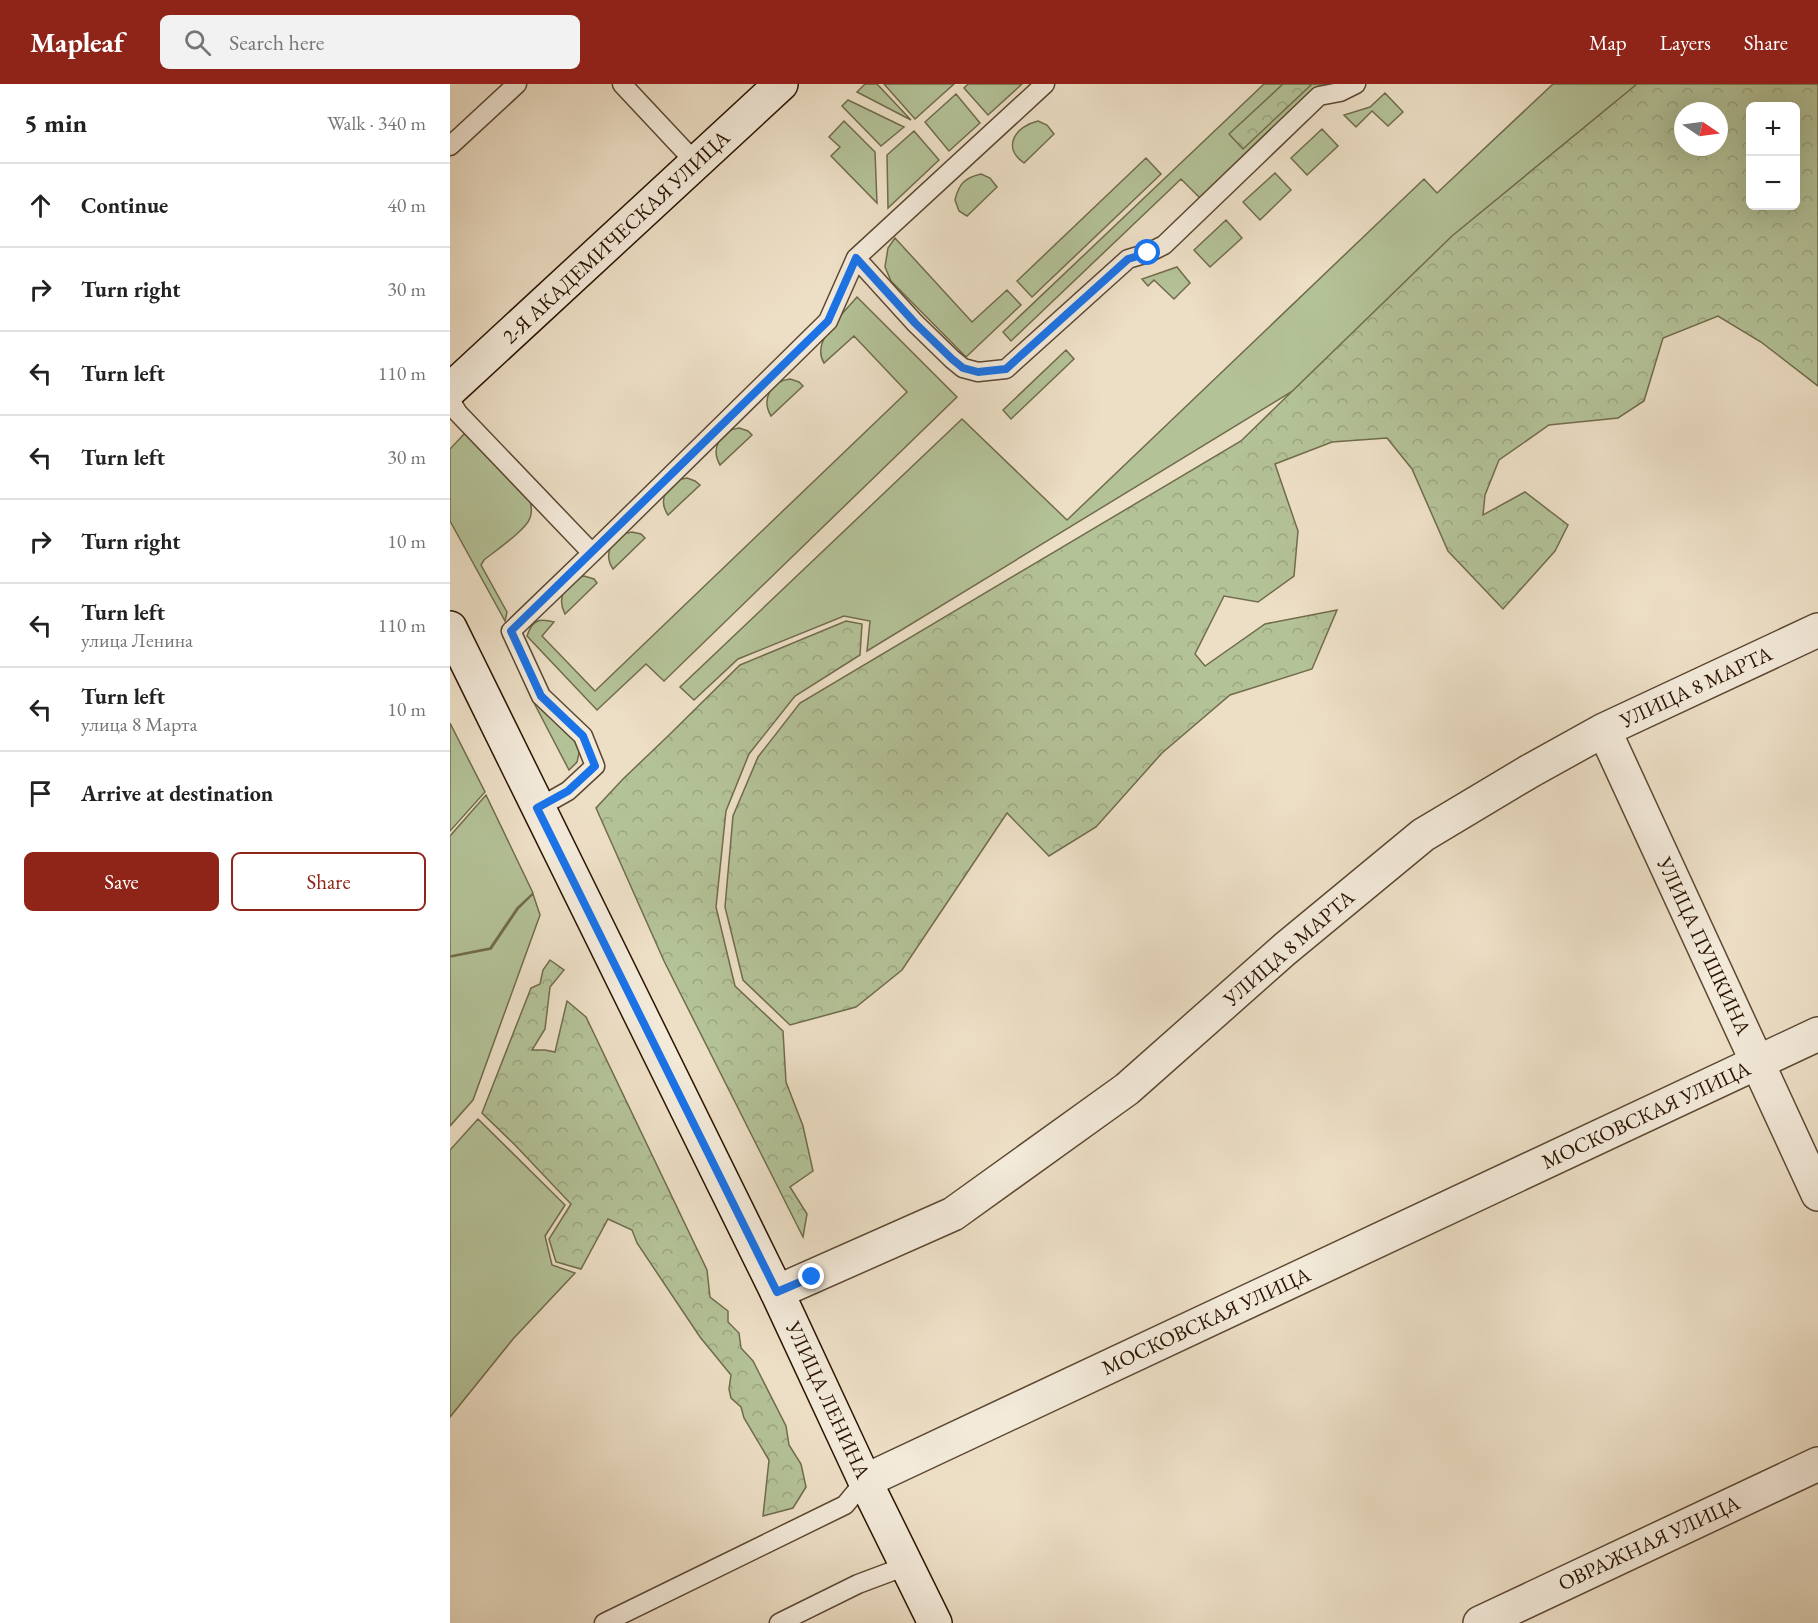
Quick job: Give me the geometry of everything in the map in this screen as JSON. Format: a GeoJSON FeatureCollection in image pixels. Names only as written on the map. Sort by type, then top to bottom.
{"type":"FeatureCollection","features":[{"type":"Feature","properties":{"kind":"street","name":"2-Я АКАДЕМИЧЕСКАЯ УЛИЦА"},"geometry":{"type":"LineString","coordinates":[[450,390],[781,84]]}},
{"type":"Feature","properties":{"kind":"street","name":"УЛИЦА ЛЕНИНА"},"geometry":{"type":"LineString","coordinates":[[450,628],[777,1292],[934,1623]]}},
{"type":"Feature","properties":{"kind":"street","name":"УЛИЦА 8 МАРТА"},"geometry":{"type":"LineString","coordinates":[[777,1292],[953,1214],[1127,1089],[1286,949],[1423,835],[1604,730],[1818,630]]}},
{"type":"Feature","properties":{"kind":"street","name":"УЛИЦА ПУШКИНА"},"geometry":{"type":"LineString","coordinates":[[1604,730],[1818,1194]]}},
{"type":"Feature","properties":{"kind":"street","name":"МОСКОВСКАЯ УЛИЦА"},"geometry":{"type":"LineString","coordinates":[[865,1481],[1818,1034]]}},
{"type":"Feature","properties":{"kind":"street","name":"ОВРАЖНАЯ УЛИЦА"},"geometry":{"type":"LineString","coordinates":[[1480,1623],[1818,1464]]}},
{"type":"Feature","properties":{"kind":"lane"},"geometry":{"type":"LineString","coordinates":[[450,146],[517,84]]}},
{"type":"Feature","properties":{"kind":"lane"},"geometry":{"type":"LineString","coordinates":[[622,84],[696,163]]}},
{"type":"Feature","properties":{"kind":"lane"},"geometry":{"type":"LineString","coordinates":[[537,808],[568,791],[595,766],[583,736],[541,696],[511,631],[828,321],[856,258],[1045,84]]}},
{"type":"Feature","properties":{"kind":"lane"},"geometry":{"type":"LineString","coordinates":[[856,258],[915,323],[963,368],[978,372],[1006,369],[1128,259],[1164,245],[1319,96],[1340,92],[1356,84]]}},
{"type":"Feature","properties":{"kind":"lane"},"geometry":{"type":"LineString","coordinates":[[450,400],[458,413],[592,553]]}},
{"type":"Feature","properties":{"kind":"lane","name":"МОСКОВСКАЯ УЛИЦА"},"geometry":{"type":"LineString","coordinates":[[604,1623],[845,1505],[865,1481]]}},
{"type":"Feature","properties":{"kind":"lane"},"geometry":{"type":"LineString","coordinates":[[780,1623],[858,1584],[906,1566]]}},
{"type":"Feature","properties":{"kind":"green space"},"geometry":{"type":"Polygon","coordinates":[[[865,84],[877,84],[911,120],[857,92],[865,84]]]}},
{"type":"Feature","properties":{"kind":"green space"},"geometry":{"type":"Polygon","coordinates":[[[884,84],[954,84],[915,119],[884,84]]]}},
{"type":"Feature","properties":{"kind":"green space"},"geometry":{"type":"Polygon","coordinates":[[[968,84],[1022,84],[988,115],[964,88],[968,84]]]}},
{"type":"Feature","properties":{"kind":"green space"},"geometry":{"type":"Polygon","coordinates":[[[1264,84],[1325,84],[1202,200],[1181,179],[1011,341],[1003,332],[1264,84]]]}},
{"type":"Feature","properties":{"kind":"green space"},"geometry":{"type":"Polygon","coordinates":[[[1283,84],[1311,85],[1243,149],[1229,134],[1283,84]]]}},
{"type":"Feature","properties":{"kind":"green space"},"geometry":{"type":"Polygon","coordinates":[[[1553,84],[1681,84],[1363,348],[867,651],[870,621],[844,616],[738,659],[694,700],[680,687],[962,419],[1067,520],[1424,179],[1437,193],[1553,84]]]}},
{"type":"Feature","properties":{"kind":"green space"},"geometry":{"type":"Polygon","coordinates":[[[1637,84],[1818,84],[1818,386],[1761,342],[1718,316],[1663,338],[1644,401],[1618,418],[1549,425],[1499,460],[1485,495],[1483,515],[1525,492],[1568,525],[1555,551],[1503,609],[1448,551],[1412,469],[1387,438],[1332,442],[1275,464],[1298,531],[1294,576],[1258,602],[1224,596],[1195,654],[1205,666],[1265,624],[1337,610],[1312,669],[1230,695],[1162,753],[1096,827],[1049,856],[1007,813],[902,970],[856,1007],[790,1025],[743,980],[725,907],[733,816],[758,757],[800,703],[1241,441],[1452,236],[1637,84]]]}},
{"type":"Feature","properties":{"kind":"green space"},"geometry":{"type":"Polygon","coordinates":[[[1385,93],[1403,112],[1388,126],[1372,111],[1356,127],[1344,115],[1370,107],[1385,93]]]}},
{"type":"Feature","properties":{"kind":"green space"},"geometry":{"type":"Polygon","coordinates":[[[956,94],[980,123],[949,151],[925,122],[956,94]]]}},
{"type":"Feature","properties":{"kind":"green space"},"geometry":{"type":"Polygon","coordinates":[[[848,100],[904,127],[881,146],[842,106],[848,100]]]}},
{"type":"Feature","properties":{"kind":"green space"},"geometry":{"type":"Polygon","coordinates":[[[844,121],[875,152],[877,203],[831,156],[840,147],[829,137],[844,121]]]}},
{"type":"Feature","properties":{"kind":"green space"},"geometry":{"type":"Polygon","coordinates":[[[1038,121],[1047,125],[1054,134],[1024,163],[1013,150],[1014,138],[1023,127],[1038,121]]]}},
{"type":"Feature","properties":{"kind":"green space"},"geometry":{"type":"Polygon","coordinates":[[[1322,129],[1338,146],[1307,175],[1291,158],[1322,129]]]}},
{"type":"Feature","properties":{"kind":"green space"},"geometry":{"type":"Polygon","coordinates":[[[914,131],[939,160],[888,208],[887,155],[914,131]]]}},
{"type":"Feature","properties":{"kind":"green space"},"geometry":{"type":"Polygon","coordinates":[[[1146,158],[1161,174],[1032,297],[1017,281],[1146,158]]]}},
{"type":"Feature","properties":{"kind":"green space"},"geometry":{"type":"Polygon","coordinates":[[[1275,173],[1291,190],[1260,220],[1243,202],[1275,173]]]}},
{"type":"Feature","properties":{"kind":"green space"},"geometry":{"type":"Polygon","coordinates":[[[981,174],[990,178],[997,187],[967,216],[959,211],[955,200],[957,194],[966,180],[981,174]]]}},
{"type":"Feature","properties":{"kind":"green space"},"geometry":{"type":"Polygon","coordinates":[[[1226,220],[1242,238],[1210,267],[1194,250],[1226,220]]]}},
{"type":"Feature","properties":{"kind":"green space"},"geometry":{"type":"Polygon","coordinates":[[[895,238],[972,322],[1007,290],[1021,305],[966,357],[891,281],[885,267],[888,248],[895,238]]]}},
{"type":"Feature","properties":{"kind":"green space"},"geometry":{"type":"Polygon","coordinates":[[[1177,267],[1190,283],[1174,299],[1154,280],[1148,286],[1142,279],[1177,267]]]}},
{"type":"Feature","properties":{"kind":"green space"},"geometry":{"type":"Polygon","coordinates":[[[857,297],[957,397],[664,681],[646,664],[597,710],[527,636],[531,626],[540,620],[554,622],[542,636],[595,691],[907,392],[854,336],[824,363],[821,346],[825,337],[837,319],[857,297]]]}},
{"type":"Feature","properties":{"kind":"green space"},"geometry":{"type":"Polygon","coordinates":[[[1066,350],[1074,359],[1011,419],[1003,410],[1066,350]]]}},
{"type":"Feature","properties":{"kind":"green space"},"geometry":{"type":"Polygon","coordinates":[[[790,379],[803,386],[771,416],[767,403],[770,392],[778,383],[790,379]]]}},
{"type":"Feature","properties":{"kind":"green space"},"geometry":{"type":"Polygon","coordinates":[[[739,428],[752,435],[720,465],[716,452],[719,441],[727,432],[739,428]]]}},
{"type":"Feature","properties":{"kind":"green space"},"geometry":{"type":"Polygon","coordinates":[[[466,432],[528,494],[531,503],[531,515],[527,523],[481,565],[507,612],[505,621],[450,521],[450,449],[466,432]]]}},
{"type":"Feature","properties":{"kind":"green space"},"geometry":{"type":"Polygon","coordinates":[[[687,478],[700,485],[668,515],[664,503],[666,491],[674,482],[687,478]]]}},
{"type":"Feature","properties":{"kind":"green space"},"geometry":{"type":"Polygon","coordinates":[[[632,532],[641,534],[645,538],[613,569],[609,557],[612,545],[620,536],[632,532]]]}},
{"type":"Feature","properties":{"kind":"green space"},"geometry":{"type":"Polygon","coordinates":[[[584,576],[594,579],[597,583],[565,614],[562,608],[564,590],[572,581],[584,576]]]}},
{"type":"Feature","properties":{"kind":"green space"},"geometry":{"type":"Polygon","coordinates":[[[846,621],[862,624],[860,655],[795,696],[749,754],[726,811],[716,907],[735,986],[783,1031],[786,1082],[803,1126],[813,1171],[790,1187],[807,1214],[803,1237],[664,961],[596,808],[740,665],[846,621]]]}},
{"type":"Feature","properties":{"kind":"green space"},"geometry":{"type":"Polygon","coordinates":[[[533,701],[565,729],[580,749],[577,762],[569,770],[533,701]]]}},
{"type":"Feature","properties":{"kind":"green space"},"geometry":{"type":"Polygon","coordinates":[[[450,723],[485,792],[450,831],[450,723]]]}},
{"type":"Feature","properties":{"kind":"green space"},"geometry":{"type":"Polygon","coordinates":[[[486,795],[533,893],[517,908],[490,948],[450,956],[450,836],[486,795]]]}},
{"type":"Feature","properties":{"kind":"green space"},"geometry":{"type":"Polygon","coordinates":[[[533,894],[540,915],[473,1100],[450,1126],[450,957],[491,949],[518,909],[533,894]]]}},
{"type":"Feature","properties":{"kind":"green space"},"geometry":{"type":"Polygon","coordinates":[[[550,960],[564,970],[550,987],[545,1029],[532,1050],[555,1052],[567,1001],[586,1017],[707,1270],[710,1297],[728,1311],[728,1322],[739,1333],[741,1348],[753,1361],[786,1426],[789,1445],[801,1464],[806,1487],[793,1508],[763,1516],[769,1460],[744,1418],[741,1407],[731,1398],[729,1389],[731,1375],[700,1337],[637,1243],[632,1230],[608,1219],[581,1269],[556,1262],[549,1239],[571,1204],[482,1113],[531,988],[540,984],[543,970],[550,960]]]}},
{"type":"Feature","properties":{"kind":"green space"},"geometry":{"type":"Polygon","coordinates":[[[478,1119],[565,1205],[545,1236],[552,1265],[575,1273],[513,1339],[450,1417],[450,1150],[478,1119]]]}},
{"type":"Feature","properties":{"kind":"route"},"geometry":{"type":"LineString","coordinates":[[812,1277],[777,1292],[537,808],[568,791],[595,766],[583,736],[541,696],[511,631],[828,321],[856,258],[915,323],[952,359],[963,368],[978,372],[1006,369],[1128,259],[1148,253]]}}]}
